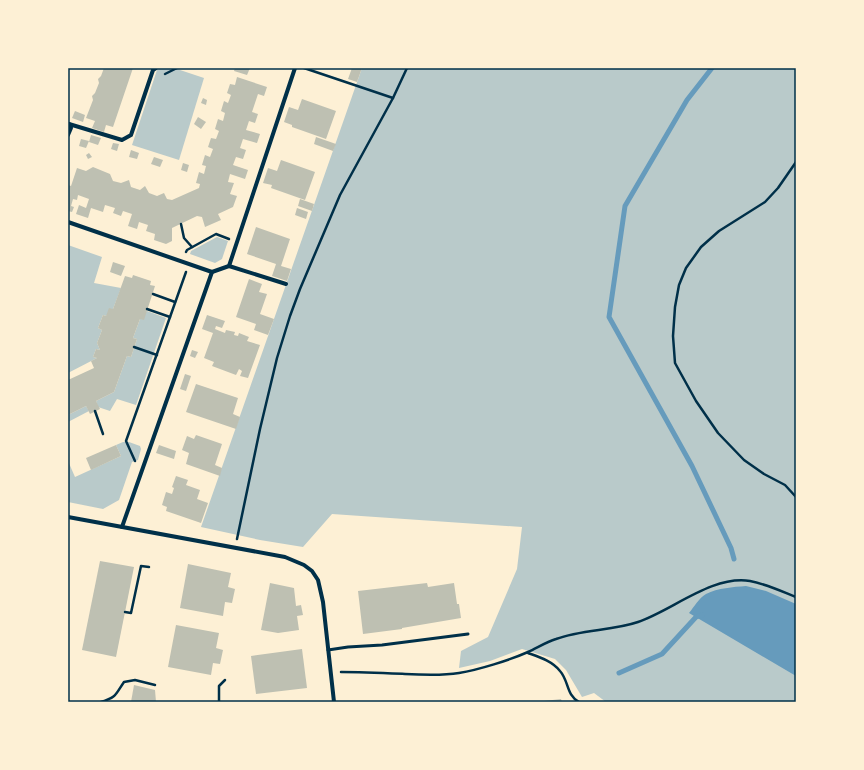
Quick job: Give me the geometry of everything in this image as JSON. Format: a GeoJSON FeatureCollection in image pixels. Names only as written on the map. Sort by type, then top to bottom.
{"type":"FeatureCollection","features":[{"type":"Feature","properties":{"kind":"street"},"geometry":{"type":"LineString","coordinates":[[69,123],[122,140],[131,135],[153,70],[156,68]]}},
{"type":"Feature","properties":{"kind":"street"},"geometry":{"type":"LineString","coordinates":[[229,266],[295,68]]}},
{"type":"Feature","properties":{"kind":"street"},"geometry":{"type":"LineString","coordinates":[[68,135],[71,128],[69,123]]}},
{"type":"Feature","properties":{"kind":"street"},"geometry":{"type":"LineString","coordinates":[[68,222],[212,272],[229,266],[286,284]]}},
{"type":"Feature","properties":{"kind":"street"},"geometry":{"type":"LineString","coordinates":[[122,527],[212,272]]}},
{"type":"Feature","properties":{"kind":"street"},"geometry":{"type":"LineString","coordinates":[[68,517],[285,557],[300,563],[312,572],[318,580],[323,602],[334,702]]}},
{"type":"Feature","properties":{"kind":"lane"},"geometry":{"type":"LineString","coordinates":[[328,650],[468,634]]}},
{"type":"Feature","properties":{"kind":"path"},"geometry":{"type":"LineString","coordinates":[[303,68],[393,98]]}},
{"type":"Feature","properties":{"kind":"path"},"geometry":{"type":"LineString","coordinates":[[235,548],[260,429],[277,358],[290,316],[340,195],[393,98],[407,68]]}},
{"type":"Feature","properties":{"kind":"path"},"geometry":{"type":"LineString","coordinates":[[796,162],[778,188],[765,202],[720,231],[701,248],[686,268],[679,285],[675,307],[673,336],[675,363],[696,401],[718,433],[744,460],[785,486],[796,497]]}},
{"type":"Feature","properties":{"kind":"path"},"geometry":{"type":"LineString","coordinates":[[181,224],[184,238],[192,247]]}},
{"type":"Feature","properties":{"kind":"path"},"geometry":{"type":"LineString","coordinates":[[140,474],[126,441],[186,272],[183,262],[187,250],[216,234],[237,241]]}},
{"type":"Feature","properties":{"kind":"path"},"geometry":{"type":"LineString","coordinates":[[152,294],[176,302]]}},
{"type":"Feature","properties":{"kind":"path"},"geometry":{"type":"LineString","coordinates":[[147,309],[170,317]]}},
{"type":"Feature","properties":{"kind":"path"},"geometry":{"type":"LineString","coordinates":[[134,347],[157,355]]}},
{"type":"Feature","properties":{"kind":"path"},"geometry":{"type":"LineString","coordinates":[[95,411],[103,434]]}},
{"type":"Feature","properties":{"kind":"path"},"geometry":{"type":"LineString","coordinates":[[125,612],[131,613],[141,566],[149,567]]}},
{"type":"Feature","properties":{"kind":"path"},"geometry":{"type":"LineString","coordinates":[[331,671],[431,675],[459,673],[494,664],[527,652],[556,639],[583,632],[608,629],[638,622],[661,612],[700,591],[726,582],[749,581],[767,585],[796,597]]}},
{"type":"Feature","properties":{"kind":"path"},"geometry":{"type":"LineString","coordinates":[[527,652],[558,668],[572,698],[579,702]]}},
{"type":"Feature","properties":{"kind":"path"},"geometry":{"type":"LineString","coordinates":[[101,702],[112,698],[117,694],[124,682],[135,680],[155,685]]}},
{"type":"Feature","properties":{"kind":"path"},"geometry":{"type":"LineString","coordinates":[[219,702],[219,686],[225,680]]}},
{"type":"Feature","properties":{"kind":"shaded area"},"geometry":{"type":"Polygon","coordinates":[[[161,68],[174,68],[204,78],[179,160],[132,145],[157,70],[161,68]]]}},
{"type":"Feature","properties":{"kind":"shaded area"},"geometry":{"type":"Polygon","coordinates":[[[362,68],[796,68],[796,702],[606,702],[594,693],[582,697],[566,670],[555,659],[522,649],[490,661],[459,668],[461,651],[488,637],[517,569],[522,527],[332,514],[303,547],[260,540],[201,527],[362,68]]]}},
{"type":"Feature","properties":{"kind":"shaded area"},"geometry":{"type":"Polygon","coordinates":[[[217,237],[228,241],[222,259],[215,263],[190,254],[191,251],[217,237]]]}},
{"type":"Feature","properties":{"kind":"shaded area"},"geometry":{"type":"Polygon","coordinates":[[[68,245],[102,257],[94,283],[121,288],[113,309],[106,316],[103,315],[98,328],[102,330],[97,343],[100,350],[96,349],[93,357],[97,358],[68,373],[68,245]]]}},
{"type":"Feature","properties":{"kind":"shaded area"},"geometry":{"type":"Polygon","coordinates":[[[147,311],[166,318],[136,405],[117,399],[110,411],[98,407],[96,401],[114,392],[127,356],[131,357],[137,339],[133,338],[140,319],[147,311]]]}},
{"type":"Feature","properties":{"kind":"shaded area"},"geometry":{"type":"Polygon","coordinates":[[[86,406],[89,411],[68,422],[68,415],[86,406]]]}},
{"type":"Feature","properties":{"kind":"shaded area"},"geometry":{"type":"Polygon","coordinates":[[[123,442],[129,442],[140,446],[141,449],[138,460],[132,462],[119,500],[103,509],[68,502],[68,461],[75,477],[121,456],[116,445],[123,442]]]}},
{"type":"Feature","properties":{"kind":"water"},"geometry":{"type":"Polygon","coordinates":[[[746,586],[766,591],[796,604],[796,676],[689,613],[699,600],[706,594],[731,587],[746,586]]]}},
{"type":"Feature","properties":{"kind":"building"},"geometry":{"type":"Polygon","coordinates":[[[104,68],[133,68],[113,127],[106,125],[104,132],[92,128],[95,121],[86,118],[93,100],[92,96],[95,93],[99,83],[98,79],[104,68]]]}},
{"type":"Feature","properties":{"kind":"building"},"geometry":{"type":"Polygon","coordinates":[[[235,68],[250,68],[247,75],[234,71],[235,68]]]}},
{"type":"Feature","properties":{"kind":"building"},"geometry":{"type":"Polygon","coordinates":[[[352,68],[362,68],[357,82],[348,79],[352,68]]]}},
{"type":"Feature","properties":{"kind":"building"},"geometry":{"type":"Polygon","coordinates":[[[237,77],[267,87],[264,96],[258,94],[252,112],[258,114],[255,123],[249,121],[246,130],[260,134],[257,143],[243,139],[240,148],[246,150],[243,159],[236,157],[233,165],[248,170],[245,179],[230,174],[228,182],[234,183],[230,194],[237,196],[233,207],[218,214],[221,220],[205,227],[202,217],[197,216],[172,228],[172,241],[166,244],[154,240],[155,234],[146,231],[148,225],[139,222],[137,229],[128,226],[132,214],[123,211],[121,216],[113,213],[115,208],[105,205],[103,212],[91,208],[88,218],[76,214],[79,205],[86,208],[89,199],[78,195],[77,200],[73,199],[71,206],[74,207],[72,212],[68,211],[68,185],[71,186],[77,168],[86,171],[93,167],[110,174],[113,181],[121,183],[129,180],[131,187],[140,190],[145,186],[149,193],[157,196],[164,193],[167,199],[172,200],[199,188],[200,184],[196,183],[199,172],[204,174],[206,166],[202,165],[205,155],[210,157],[213,149],[208,147],[211,138],[216,139],[219,131],[215,129],[218,119],[223,121],[225,113],[221,111],[224,101],[228,103],[231,95],[227,93],[230,84],[235,85],[237,77]]]}},
{"type":"Feature","properties":{"kind":"building"},"geometry":{"type":"Polygon","coordinates":[[[203,98],[207,100],[206,105],[201,103],[203,98]]]}},
{"type":"Feature","properties":{"kind":"building"},"geometry":{"type":"Polygon","coordinates":[[[302,99],[336,111],[326,139],[292,127],[292,125],[284,122],[289,107],[298,110],[302,99]]]}},
{"type":"Feature","properties":{"kind":"building"},"geometry":{"type":"Polygon","coordinates":[[[75,111],[85,115],[83,122],[72,118],[75,111]]]}},
{"type":"Feature","properties":{"kind":"building"},"geometry":{"type":"Polygon","coordinates":[[[198,117],[206,122],[201,129],[194,124],[198,117]]]}},
{"type":"Feature","properties":{"kind":"building"},"geometry":{"type":"Polygon","coordinates":[[[91,135],[101,138],[98,145],[89,142],[91,135]]]}},
{"type":"Feature","properties":{"kind":"building"},"geometry":{"type":"Polygon","coordinates":[[[316,137],[336,144],[333,151],[314,144],[316,137]]]}},
{"type":"Feature","properties":{"kind":"building"},"geometry":{"type":"Polygon","coordinates":[[[81,139],[89,141],[86,148],[79,146],[81,139]]]}},
{"type":"Feature","properties":{"kind":"building"},"geometry":{"type":"Polygon","coordinates":[[[113,143],[119,144],[117,151],[111,149],[113,143]]]}},
{"type":"Feature","properties":{"kind":"building"},"geometry":{"type":"Polygon","coordinates":[[[131,150],[139,153],[137,159],[129,157],[131,150]]]}},
{"type":"Feature","properties":{"kind":"building"},"geometry":{"type":"Polygon","coordinates":[[[89,153],[92,157],[88,159],[86,155],[89,153]]]}},
{"type":"Feature","properties":{"kind":"building"},"geometry":{"type":"Polygon","coordinates":[[[154,157],[163,160],[160,167],[151,164],[154,157]]]}},
{"type":"Feature","properties":{"kind":"building"},"geometry":{"type":"Polygon","coordinates":[[[281,160],[315,172],[305,200],[271,188],[272,185],[263,183],[268,168],[277,171],[281,160]]]}},
{"type":"Feature","properties":{"kind":"building"},"geometry":{"type":"Polygon","coordinates":[[[183,163],[189,165],[187,172],[181,170],[183,163]]]}},
{"type":"Feature","properties":{"kind":"building"},"geometry":{"type":"Polygon","coordinates":[[[300,199],[314,204],[312,211],[298,206],[300,199]]]}},
{"type":"Feature","properties":{"kind":"building"},"geometry":{"type":"Polygon","coordinates":[[[297,208],[308,212],[306,219],[295,215],[297,208]]]}},
{"type":"Feature","properties":{"kind":"building"},"geometry":{"type":"Polygon","coordinates":[[[256,227],[290,239],[281,266],[291,269],[287,281],[272,276],[276,264],[247,254],[256,227]]]}},
{"type":"Feature","properties":{"kind":"building"},"geometry":{"type":"Polygon","coordinates":[[[113,262],[125,266],[121,276],[110,272],[113,262]]]}},
{"type":"Feature","properties":{"kind":"building"},"geometry":{"type":"Polygon","coordinates":[[[133,275],[151,281],[150,285],[155,286],[144,320],[140,319],[133,338],[137,339],[131,357],[127,356],[114,392],[96,401],[100,409],[90,414],[86,406],[68,415],[68,380],[94,368],[91,361],[97,358],[93,357],[96,349],[100,350],[97,343],[102,330],[98,328],[103,315],[106,316],[109,308],[113,309],[125,276],[132,278],[133,275]]]}},
{"type":"Feature","properties":{"kind":"building"},"geometry":{"type":"Polygon","coordinates":[[[249,279],[262,284],[259,292],[267,294],[260,314],[274,319],[268,335],[254,330],[256,324],[236,317],[249,279]]]}},
{"type":"Feature","properties":{"kind":"building"},"geometry":{"type":"Polygon","coordinates":[[[207,315],[225,321],[222,328],[216,326],[215,329],[225,333],[226,330],[235,332],[234,335],[238,336],[239,333],[249,337],[247,341],[260,345],[248,378],[240,376],[242,371],[239,369],[236,375],[212,366],[214,362],[204,358],[213,333],[202,329],[207,315]]]}},
{"type":"Feature","properties":{"kind":"building"},"geometry":{"type":"Polygon","coordinates":[[[192,350],[198,352],[195,358],[190,356],[192,350]]]}},
{"type":"Feature","properties":{"kind":"building"},"geometry":{"type":"Polygon","coordinates":[[[185,374],[191,376],[186,391],[180,389],[185,374]]]}},
{"type":"Feature","properties":{"kind":"building"},"geometry":{"type":"Polygon","coordinates":[[[196,384],[238,398],[233,414],[240,417],[236,429],[186,412],[196,384]]]}},
{"type":"Feature","properties":{"kind":"building"},"geometry":{"type":"Polygon","coordinates":[[[196,435],[222,444],[215,465],[222,468],[220,476],[186,464],[189,453],[182,450],[187,436],[194,439],[196,435]]]}},
{"type":"Feature","properties":{"kind":"building"},"geometry":{"type":"Polygon","coordinates":[[[116,445],[121,456],[91,470],[86,458],[116,445]]]}},
{"type":"Feature","properties":{"kind":"building"},"geometry":{"type":"Polygon","coordinates":[[[159,445],[176,451],[174,459],[156,453],[159,445]]]}},
{"type":"Feature","properties":{"kind":"building"},"geometry":{"type":"Polygon","coordinates":[[[176,476],[188,480],[186,485],[200,490],[197,499],[208,503],[201,523],[166,511],[167,507],[162,505],[166,492],[172,494],[174,488],[172,487],[176,476]]]}},
{"type":"Feature","properties":{"kind":"building"},"geometry":{"type":"Polygon","coordinates":[[[100,561],[134,567],[116,657],[82,650],[100,561]]]}},
{"type":"Feature","properties":{"kind":"building"},"geometry":{"type":"Polygon","coordinates":[[[188,564],[231,573],[228,587],[235,589],[232,603],[225,602],[223,616],[180,608],[188,564]]]}},
{"type":"Feature","properties":{"kind":"building"},"geometry":{"type":"Polygon","coordinates":[[[270,583],[294,588],[296,606],[301,605],[303,615],[297,616],[299,630],[278,633],[261,630],[270,583]]]}},
{"type":"Feature","properties":{"kind":"building"},"geometry":{"type":"Polygon","coordinates":[[[427,583],[428,587],[454,583],[461,618],[402,629],[363,634],[358,591],[427,583]]]}},
{"type":"Feature","properties":{"kind":"building"},"geometry":{"type":"Polygon","coordinates":[[[176,625],[219,633],[216,648],[223,650],[220,664],[213,663],[211,675],[168,667],[176,625]]]}},
{"type":"Feature","properties":{"kind":"building"},"geometry":{"type":"Polygon","coordinates":[[[302,649],[307,688],[256,694],[251,656],[302,649]]]}},
{"type":"Feature","properties":{"kind":"building"},"geometry":{"type":"Polygon","coordinates":[[[134,685],[155,690],[156,702],[131,702],[134,685]]]}},
{"type":"Feature","properties":{"kind":"building"},"geometry":{"type":"Polygon","coordinates":[[[561,699],[562,702],[544,702],[544,701],[561,699]]]}},
{"type":"Feature","properties":{"kind":"waterway"},"geometry":{"type":"LineString","coordinates":[[712,68],[687,100],[625,206],[609,317],[692,466],[731,548],[734,559]]}},
{"type":"Feature","properties":{"kind":"waterway"},"geometry":{"type":"LineString","coordinates":[[619,673],[662,654],[696,617],[702,615]]}}]}
